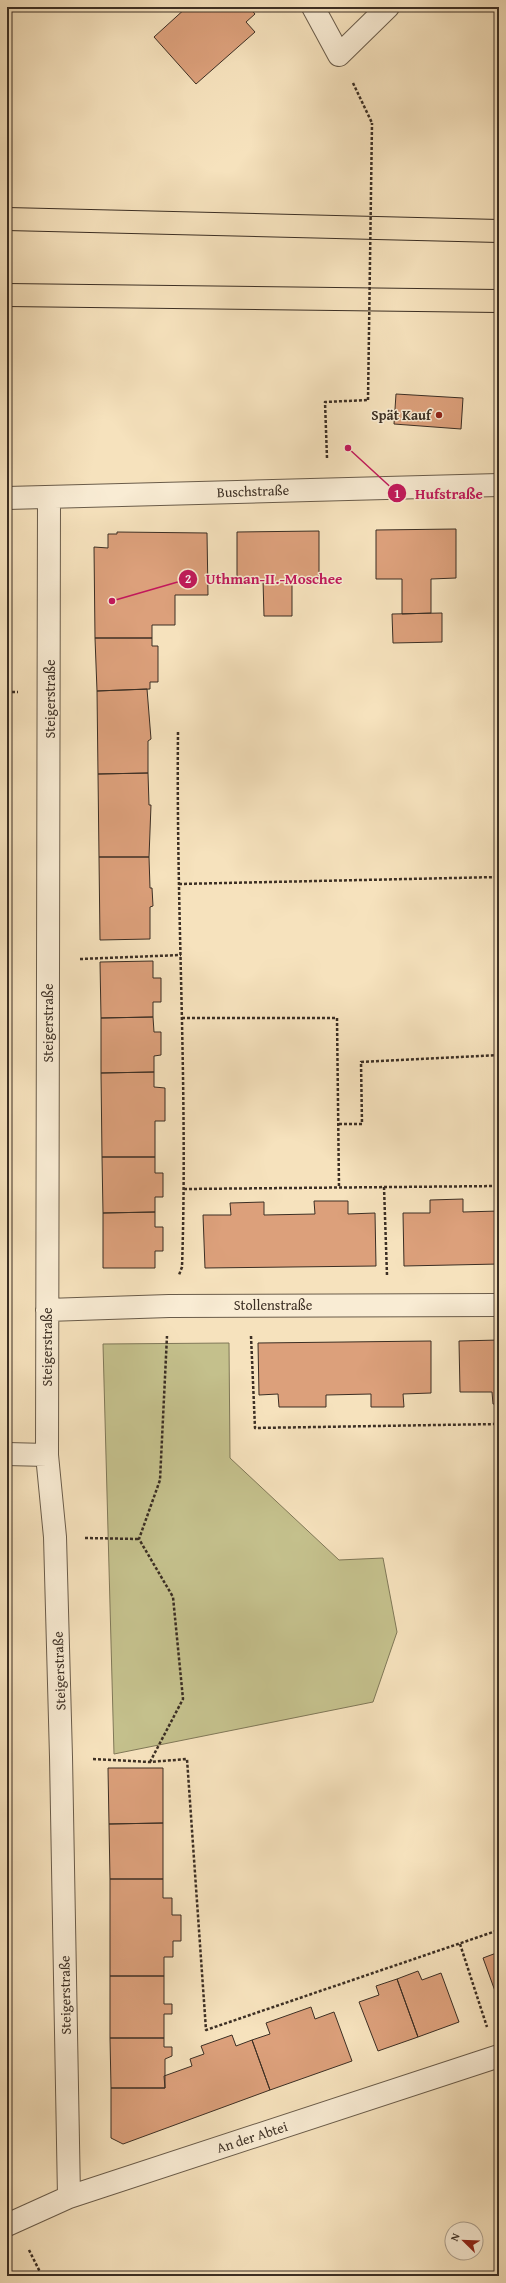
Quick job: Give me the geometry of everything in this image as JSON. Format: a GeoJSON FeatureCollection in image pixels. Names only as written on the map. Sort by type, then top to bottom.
{"type":"FeatureCollection","features":[{"type":"Feature","properties":{"kind":"highway"},"geometry":{"type":"LineString","coordinates":[[7,219],[499,231]]}},
{"type":"Feature","properties":{"kind":"highway"},"geometry":{"type":"LineString","coordinates":[[7,295],[499,301]]}},
{"type":"Feature","properties":{"kind":"street"},"geometry":{"type":"LineString","coordinates":[[313,7],[339,55],[388,7]]}},
{"type":"Feature","properties":{"kind":"street","name":"Buschstraße"},"geometry":{"type":"LineString","coordinates":[[7,498],[49,498],[328,488],[499,485]]}},
{"type":"Feature","properties":{"kind":"street","name":"Steigerstraße"},"geometry":{"type":"LineString","coordinates":[[49,498],[47,1455],[55,1537],[61,1757],[69,2197]]}},
{"type":"Feature","properties":{"kind":"street","name":"Stollenstraße"},"geometry":{"type":"LineString","coordinates":[[47,1310],[169,1306],[499,1304]]}},
{"type":"Feature","properties":{"kind":"street"},"geometry":{"type":"LineString","coordinates":[[7,1454],[47,1455]]}},
{"type":"Feature","properties":{"kind":"street","name":"An der Abtei"},"geometry":{"type":"LineString","coordinates":[[7,2225],[69,2197],[498,2057]]}},
{"type":"Feature","properties":{"kind":"path"},"geometry":{"type":"LineString","coordinates":[[328,488],[325,402],[368,400],[372,123],[339,55]]}},
{"type":"Feature","properties":{"kind":"path"},"geometry":{"type":"LineString","coordinates":[[150,1762],[183,1699],[173,1597],[139,1539],[160,1480],[169,1306],[182,1267],[184,1189],[178,732]]}},
{"type":"Feature","properties":{"kind":"path"},"geometry":{"type":"LineString","coordinates":[[179,884],[499,877]]}},
{"type":"Feature","properties":{"kind":"path"},"geometry":{"type":"LineString","coordinates":[[48,960],[181,956]]}},
{"type":"Feature","properties":{"kind":"path"},"geometry":{"type":"LineString","coordinates":[[182,1018],[336,1018],[339,1188]]}},
{"type":"Feature","properties":{"kind":"path"},"geometry":{"type":"LineString","coordinates":[[338,1124],[362,1124],[361,1062],[499,1055]]}},
{"type":"Feature","properties":{"kind":"path"},"geometry":{"type":"LineString","coordinates":[[184,1189],[499,1186]]}},
{"type":"Feature","properties":{"kind":"path"},"geometry":{"type":"LineString","coordinates":[[384,1187],[388,1305]]}},
{"type":"Feature","properties":{"kind":"path"},"geometry":{"type":"LineString","coordinates":[[250,1306],[255,1428],[499,1424]]}},
{"type":"Feature","properties":{"kind":"path"},"geometry":{"type":"LineString","coordinates":[[55,1537],[139,1539]]}},
{"type":"Feature","properties":{"kind":"path"},"geometry":{"type":"LineString","coordinates":[[61,1757],[150,1762],[187,1760],[206,2030],[499,1930]]}},
{"type":"Feature","properties":{"kind":"path"},"geometry":{"type":"LineString","coordinates":[[460,1944],[498,2057]]}},
{"type":"Feature","properties":{"kind":"shaded area"},"geometry":{"type":"Polygon","coordinates":[[[229,1343],[230,1458],[339,1560],[383,1558],[397,1632],[373,1702],[114,1754],[103,1344],[229,1343]]]}},
{"type":"Feature","properties":{"kind":"building"},"geometry":{"type":"Polygon","coordinates":[[[187,7],[249,7],[255,14],[246,22],[255,32],[196,84],[154,37],[187,7]]]}},
{"type":"Feature","properties":{"kind":"building"},"geometry":{"type":"Polygon","coordinates":[[[396,394],[463,398],[461,429],[394,424],[396,394]]]}},
{"type":"Feature","properties":{"kind":"building"},"geometry":{"type":"Polygon","coordinates":[[[456,529],[456,578],[431,579],[431,613],[402,614],[402,579],[376,579],[376,530],[456,529]]]}},
{"type":"Feature","properties":{"kind":"building"},"geometry":{"type":"Polygon","coordinates":[[[319,531],[319,579],[292,580],[292,616],[264,616],[263,580],[237,580],[237,532],[319,531]]]}},
{"type":"Feature","properties":{"kind":"building"},"geometry":{"type":"Polygon","coordinates":[[[117,532],[207,533],[208,595],[175,595],[175,625],[152,625],[152,638],[95,638],[94,547],[108,548],[108,534],[117,534],[117,532]]]}},
{"type":"Feature","properties":{"kind":"building"},"geometry":{"type":"Polygon","coordinates":[[[442,613],[442,642],[393,643],[392,614],[442,613]]]}},
{"type":"Feature","properties":{"kind":"building"},"geometry":{"type":"Polygon","coordinates":[[[95,638],[152,638],[152,646],[158,646],[158,682],[150,682],[150,689],[97,691],[95,638]]]}},
{"type":"Feature","properties":{"kind":"building"},"geometry":{"type":"Polygon","coordinates":[[[147,689],[151,739],[148,741],[148,773],[98,774],[97,691],[147,689]]]}},
{"type":"Feature","properties":{"kind":"building"},"geometry":{"type":"Polygon","coordinates":[[[148,773],[149,805],[151,805],[149,857],[99,857],[98,774],[148,773]]]}},
{"type":"Feature","properties":{"kind":"building"},"geometry":{"type":"Polygon","coordinates":[[[99,857],[149,857],[150,888],[152,888],[153,906],[150,907],[150,939],[100,940],[99,857]]]}},
{"type":"Feature","properties":{"kind":"building"},"geometry":{"type":"Polygon","coordinates":[[[153,961],[153,978],[161,978],[161,1002],[153,1002],[153,1017],[101,1018],[100,962],[153,961]]]}},
{"type":"Feature","properties":{"kind":"building"},"geometry":{"type":"Polygon","coordinates":[[[153,1017],[154,1032],[161,1032],[161,1055],[154,1056],[154,1072],[101,1073],[101,1018],[153,1017]]]}},
{"type":"Feature","properties":{"kind":"building"},"geometry":{"type":"Polygon","coordinates":[[[154,1072],[154,1087],[165,1088],[165,1121],[155,1121],[155,1157],[102,1157],[101,1073],[154,1072]]]}},
{"type":"Feature","properties":{"kind":"building"},"geometry":{"type":"Polygon","coordinates":[[[102,1157],[155,1157],[155,1173],[163,1173],[163,1197],[155,1197],[155,1212],[103,1213],[102,1157]]]}},
{"type":"Feature","properties":{"kind":"building"},"geometry":{"type":"Polygon","coordinates":[[[463,1199],[463,1212],[499,1211],[499,1264],[404,1266],[403,1213],[430,1213],[430,1200],[463,1199]]]}},
{"type":"Feature","properties":{"kind":"building"},"geometry":{"type":"Polygon","coordinates":[[[314,1201],[348,1201],[348,1214],[375,1213],[376,1266],[205,1268],[203,1215],[231,1215],[230,1203],[264,1202],[264,1215],[315,1214],[314,1201]]]}},
{"type":"Feature","properties":{"kind":"building"},"geometry":{"type":"Polygon","coordinates":[[[155,1212],[155,1227],[163,1227],[163,1251],[155,1251],[155,1268],[103,1268],[103,1213],[155,1212]]]}},
{"type":"Feature","properties":{"kind":"building"},"geometry":{"type":"Polygon","coordinates":[[[499,1340],[499,1404],[493,1404],[492,1392],[460,1392],[459,1341],[499,1340]]]}},
{"type":"Feature","properties":{"kind":"building"},"geometry":{"type":"Polygon","coordinates":[[[431,1341],[431,1393],[403,1394],[404,1407],[371,1407],[371,1394],[326,1395],[326,1407],[279,1407],[278,1394],[259,1395],[258,1343],[431,1341]]]}},
{"type":"Feature","properties":{"kind":"building"},"geometry":{"type":"Polygon","coordinates":[[[108,1768],[163,1768],[163,1823],[109,1824],[108,1768]]]}},
{"type":"Feature","properties":{"kind":"building"},"geometry":{"type":"Polygon","coordinates":[[[7,1799],[8,1882],[7,1882],[7,1799]]]}},
{"type":"Feature","properties":{"kind":"building"},"geometry":{"type":"Polygon","coordinates":[[[163,1823],[163,1879],[110,1879],[109,1824],[163,1823]]]}},
{"type":"Feature","properties":{"kind":"building"},"geometry":{"type":"Polygon","coordinates":[[[110,1879],[163,1879],[163,1898],[172,1898],[172,1915],[181,1915],[181,1941],[173,1941],[173,1957],[164,1957],[164,1976],[110,1976],[110,1879]]]}},
{"type":"Feature","properties":{"kind":"building"},"geometry":{"type":"Polygon","coordinates":[[[8,1882],[9,1936],[7,1936],[8,1882]]]}},
{"type":"Feature","properties":{"kind":"building"},"geometry":{"type":"Polygon","coordinates":[[[7,1936],[9,1936],[10,1990],[7,1990],[7,1936]]]}},
{"type":"Feature","properties":{"kind":"building"},"geometry":{"type":"Polygon","coordinates":[[[499,1952],[499,2002],[483,1958],[499,1952]]]}},
{"type":"Feature","properties":{"kind":"building"},"geometry":{"type":"Polygon","coordinates":[[[418,1971],[422,1980],[441,1973],[459,2022],[418,2037],[397,1979],[418,1971]]]}},
{"type":"Feature","properties":{"kind":"building"},"geometry":{"type":"Polygon","coordinates":[[[110,1976],[164,1976],[164,2004],[172,2004],[172,2014],[164,2014],[164,2038],[110,2038],[110,1976]]]}},
{"type":"Feature","properties":{"kind":"building"},"geometry":{"type":"Polygon","coordinates":[[[397,1979],[418,2037],[378,2051],[359,2002],[379,1995],[376,1986],[397,1979]]]}},
{"type":"Feature","properties":{"kind":"building"},"geometry":{"type":"Polygon","coordinates":[[[7,1990],[10,1990],[11,2076],[7,2076],[7,1990]]]}},
{"type":"Feature","properties":{"kind":"building"},"geometry":{"type":"Polygon","coordinates":[[[311,2007],[315,2019],[334,2012],[352,2061],[270,2090],[252,2040],[270,2034],[266,2023],[311,2007]]]}},
{"type":"Feature","properties":{"kind":"building"},"geometry":{"type":"Polygon","coordinates":[[[232,2035],[236,2046],[252,2040],[270,2090],[123,2144],[111,2138],[111,2088],[165,2088],[164,2076],[192,2066],[190,2059],[204,2054],[201,2046],[232,2035]]]}},
{"type":"Feature","properties":{"kind":"building"},"geometry":{"type":"Polygon","coordinates":[[[110,2038],[164,2038],[164,2047],[172,2047],[172,2056],[165,2059],[165,2088],[111,2088],[110,2038]]]}},
{"type":"Feature","properties":{"kind":"building"},"geometry":{"type":"Polygon","coordinates":[[[7,2076],[11,2076],[10,2131],[7,2131],[7,2076]]]}},
{"type":"Feature","properties":{"kind":"building"},"geometry":{"type":"Polygon","coordinates":[[[7,2131],[10,2131],[11,2186],[7,2186],[7,2131]]]}},
{"type":"Feature","properties":{"kind":"place","name":"Spät Kauf"},"geometry":{"type":"Point","coordinates":[439,415]}},
{"type":"Feature","properties":{"kind":"place","name":"Hufstraße"},"geometry":{"type":"Point","coordinates":[348,448]}},
{"type":"Feature","properties":{"kind":"place","name":"Uthman-II.-Moschee"},"geometry":{"type":"Point","coordinates":[112,601]}}]}
